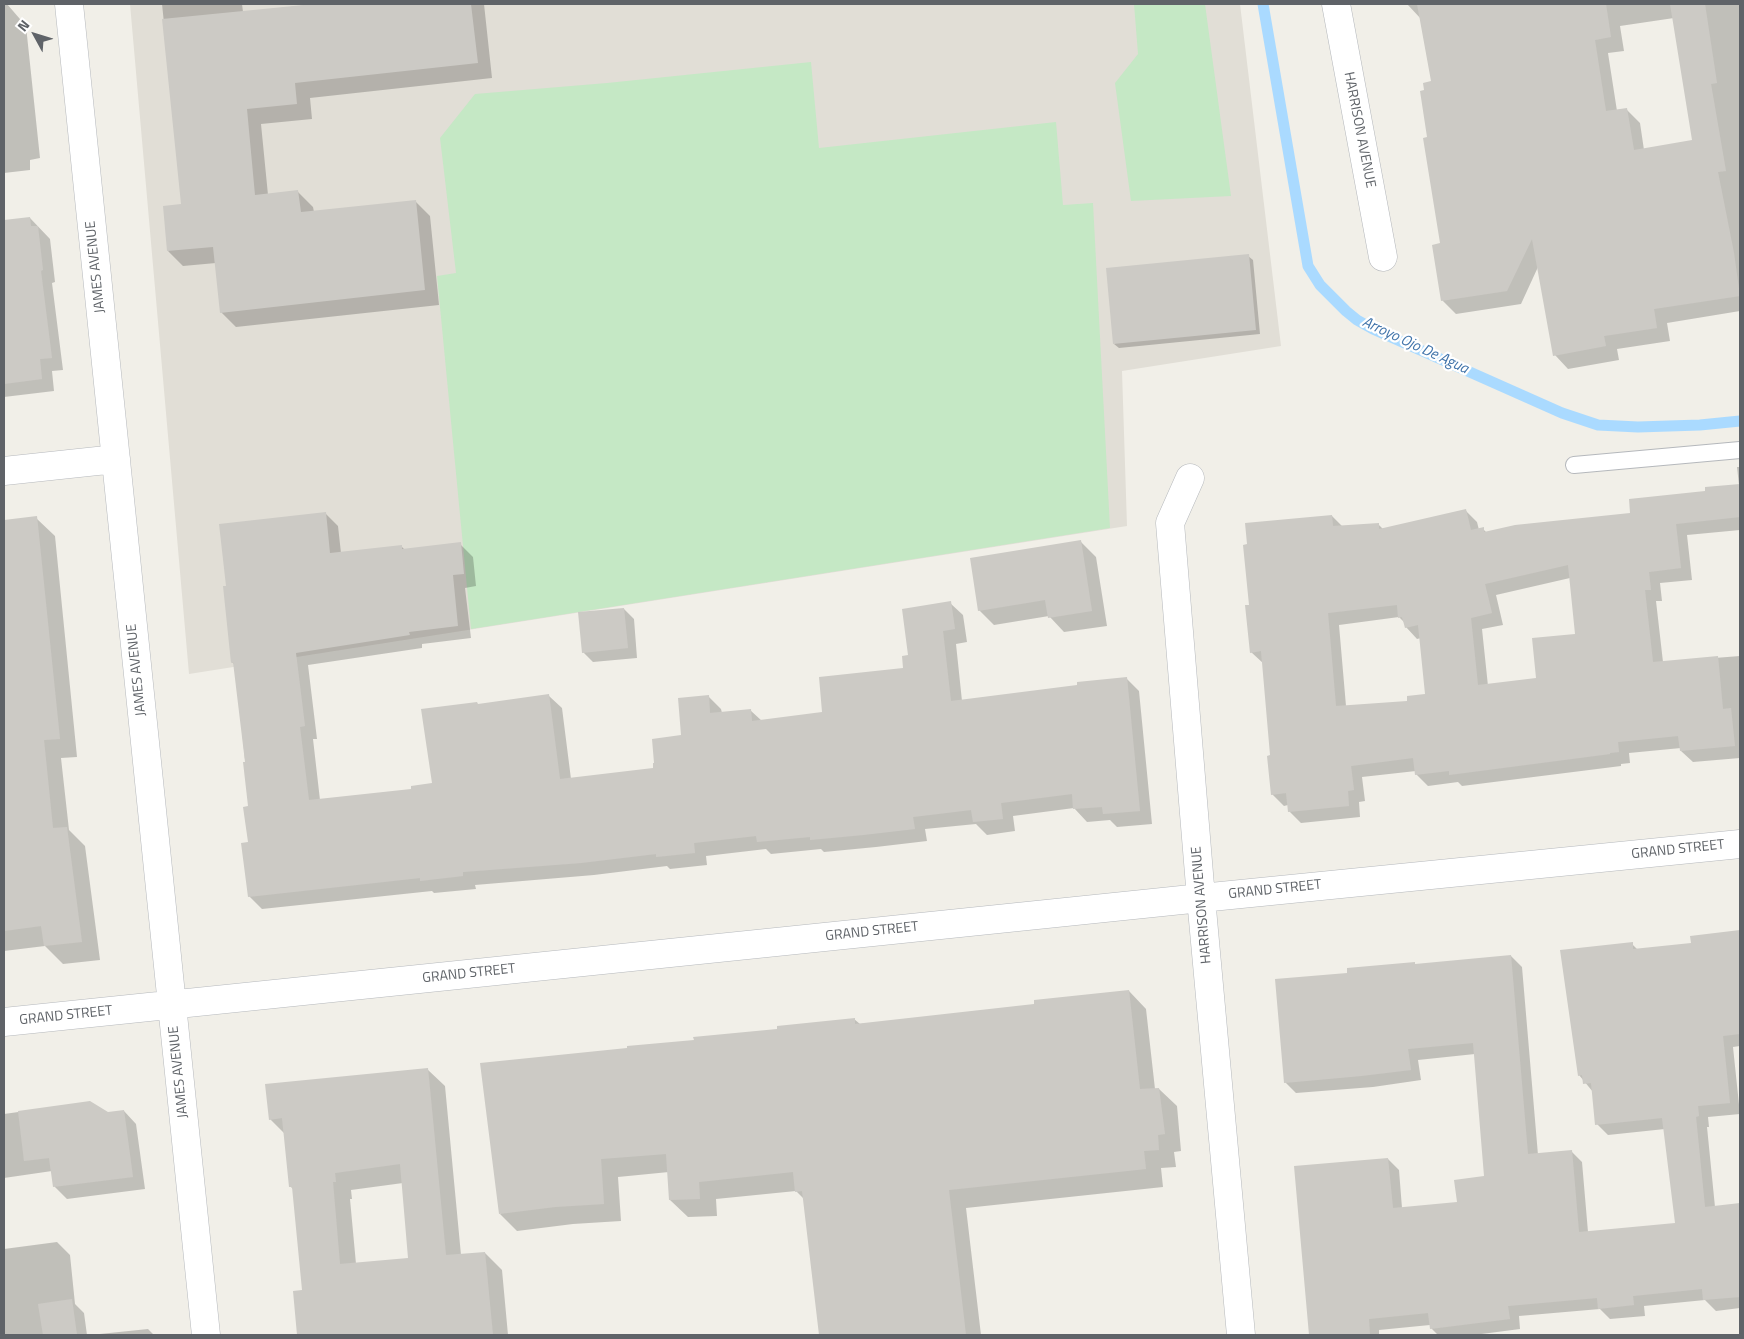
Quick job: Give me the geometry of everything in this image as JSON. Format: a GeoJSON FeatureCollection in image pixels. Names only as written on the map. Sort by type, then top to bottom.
{"type":"FeatureCollection","features":[{"type":"Feature","properties":{"kind":"street","name":"JAMES AVENUE"},"geometry":{"type":"LineString","coordinates":[[69,4],[206,1335]]}},
{"type":"Feature","properties":{"kind":"street","name":"HARRISON AVENUE"},"geometry":{"type":"LineString","coordinates":[[1336,4],[1383,257]]}},
{"type":"Feature","properties":{"kind":"street"},"geometry":{"type":"LineString","coordinates":[[4,471],[116,459]]}},
{"type":"Feature","properties":{"kind":"street","name":"HARRISON AVENUE"},"geometry":{"type":"LineString","coordinates":[[1190,478],[1170,523],[1201,898],[1242,1335]]}},
{"type":"Feature","properties":{"kind":"street","name":"GRAND STREET"},"geometry":{"type":"LineString","coordinates":[[4,1022],[1740,844]]}},
{"type":"Feature","properties":{"kind":"lane"},"geometry":{"type":"LineString","coordinates":[[1574,465],[1740,450]]}},
{"type":"Feature","properties":{"kind":"shaded area"},"geometry":{"type":"Polygon","coordinates":[[[130,4],[1240,4],[1281,346],[1122,371],[1127,526],[189,674],[130,4]]]}},
{"type":"Feature","properties":{"kind":"green space"},"geometry":{"type":"Polygon","coordinates":[[[1134,4],[1205,4],[1231,196],[1131,201],[1115,83],[1138,54],[1134,4]]]}},
{"type":"Feature","properties":{"kind":"green space"},"geometry":{"type":"Polygon","coordinates":[[[811,62],[819,148],[1056,122],[1063,205],[1093,203],[1110,528],[471,629],[437,276],[456,273],[440,138],[475,94],[607,83],[811,62]]]}},
{"type":"Feature","properties":{"kind":"building"},"geometry":{"type":"Polygon","coordinates":[[[314,4],[471,4],[478,63],[295,83],[297,104],[247,109],[255,195],[298,190],[301,212],[416,200],[425,290],[220,313],[213,247],[167,251],[163,206],[181,204],[162,19],[314,4]]]}},
{"type":"Feature","properties":{"kind":"building"},"geometry":{"type":"Polygon","coordinates":[[[1417,4],[1606,4],[1611,37],[1595,40],[1606,111],[1627,108],[1634,150],[1692,140],[1670,4],[1705,4],[1717,83],[1711,84],[1726,171],[1718,172],[1734,253],[1740,296],[1654,309],[1657,328],[1604,336],[1606,346],[1553,356],[1532,239],[1507,291],[1441,301],[1432,245],[1440,243],[1423,138],[1427,137],[1420,91],[1424,90],[1423,83],[1431,81],[1417,4]]]}},
{"type":"Feature","properties":{"kind":"building"},"geometry":{"type":"Polygon","coordinates":[[[30,217],[31,226],[38,226],[43,270],[41,271],[52,358],[40,359],[42,379],[4,384],[4,220],[30,217]]]}},
{"type":"Feature","properties":{"kind":"building"},"geometry":{"type":"Polygon","coordinates":[[[1249,254],[1256,330],[1113,344],[1106,268],[1249,254]]]}},
{"type":"Feature","properties":{"kind":"building"},"geometry":{"type":"Polygon","coordinates":[[[1740,484],[1740,517],[1676,524],[1681,568],[1649,572],[1651,590],[1645,590],[1653,662],[1718,656],[1723,709],[1731,708],[1735,746],[1680,751],[1678,736],[1618,742],[1619,752],[1610,754],[1449,775],[1449,771],[1415,775],[1413,758],[1351,766],[1354,790],[1348,791],[1349,806],[1288,812],[1286,793],[1271,795],[1267,756],[1270,755],[1261,651],[1250,653],[1245,605],[1249,605],[1243,545],[1247,544],[1245,523],[1332,515],[1333,526],[1379,523],[1379,529],[1466,509],[1471,530],[1484,527],[1484,532],[1515,525],[1630,513],[1629,499],[1705,491],[1705,487],[1740,484]],[[1568,565],[1485,584],[1492,613],[1471,618],[1478,685],[1536,678],[1532,638],[1575,634],[1568,565]],[[1397,605],[1328,613],[1336,706],[1407,701],[1407,696],[1425,694],[1418,625],[1405,628],[1402,617],[1398,618],[1397,605]]]}},
{"type":"Feature","properties":{"kind":"building"},"geometry":{"type":"Polygon","coordinates":[[[326,512],[330,553],[402,545],[402,549],[461,542],[464,574],[453,575],[458,626],[409,632],[410,635],[296,653],[305,726],[300,727],[309,800],[411,789],[411,786],[432,783],[421,709],[477,702],[478,704],[549,694],[560,779],[653,768],[652,739],[681,735],[678,698],[709,695],[710,713],[751,709],[752,721],[822,712],[819,677],[903,668],[902,656],[908,655],[902,609],[951,601],[955,629],[943,631],[951,701],[1077,685],[1077,682],[1127,677],[1140,811],[1103,814],[1102,807],[1073,809],[1072,794],[1001,803],[1003,819],[973,822],[971,810],[913,817],[915,829],[810,840],[810,837],[757,842],[756,836],[694,843],[695,853],[656,857],[656,854],[581,863],[463,872],[463,876],[420,881],[420,878],[248,897],[241,843],[248,842],[243,807],[248,806],[243,762],[245,762],[233,662],[231,663],[223,586],[226,586],[219,524],[326,512]]]}},
{"type":"Feature","properties":{"kind":"building"},"geometry":{"type":"Polygon","coordinates":[[[37,516],[60,739],[44,740],[53,828],[67,827],[82,942],[44,946],[41,926],[4,931],[4,520],[37,516]]]}},
{"type":"Feature","properties":{"kind":"building"},"geometry":{"type":"Polygon","coordinates":[[[1081,540],[1092,611],[1048,618],[1045,600],[978,611],[970,558],[1081,540]]]}},
{"type":"Feature","properties":{"kind":"building"},"geometry":{"type":"Polygon","coordinates":[[[624,608],[628,648],[582,653],[578,612],[624,608]]]}},
{"type":"Feature","properties":{"kind":"building"},"geometry":{"type":"Polygon","coordinates":[[[1740,930],[1740,1034],[1723,1036],[1730,1103],[1698,1106],[1699,1116],[1696,1117],[1705,1207],[1740,1203],[1740,1297],[1703,1300],[1702,1289],[1633,1296],[1634,1305],[1598,1309],[1597,1298],[1508,1306],[1510,1319],[1430,1329],[1428,1313],[1369,1319],[1370,1335],[1309,1335],[1294,1166],[1388,1158],[1393,1208],[1457,1202],[1454,1180],[1484,1176],[1473,1043],[1408,1049],[1411,1070],[1284,1083],[1275,979],[1347,973],[1347,968],[1511,955],[1528,1154],[1572,1150],[1579,1232],[1675,1223],[1662,1118],[1595,1125],[1591,1083],[1583,1084],[1582,1075],[1578,1076],[1560,950],[1633,942],[1633,949],[1691,943],[1690,936],[1740,930]]]}},
{"type":"Feature","properties":{"kind":"building"},"geometry":{"type":"Polygon","coordinates":[[[1129,990],[1140,1089],[1159,1088],[1165,1134],[1158,1135],[1159,1150],[1144,1151],[1146,1169],[949,1190],[966,1335],[819,1335],[802,1191],[795,1192],[793,1172],[699,1182],[700,1199],[669,1200],[666,1154],[601,1159],[604,1204],[555,1207],[499,1214],[480,1063],[694,1040],[693,1037],[777,1029],[777,1026],[855,1018],[855,1024],[1034,1004],[1034,1000],[1129,990]]]}},
{"type":"Feature","properties":{"kind":"building"},"geometry":{"type":"Polygon","coordinates":[[[428,1068],[446,1255],[485,1252],[493,1335],[297,1335],[293,1291],[302,1290],[292,1187],[289,1187],[282,1118],[269,1120],[265,1084],[428,1068]],[[400,1164],[335,1173],[336,1182],[333,1182],[340,1264],[408,1258],[400,1164]]]}},
{"type":"Feature","properties":{"kind":"building"},"geometry":{"type":"Polygon","coordinates":[[[90,1101],[108,1112],[124,1110],[133,1177],[53,1187],[49,1158],[24,1161],[18,1111],[90,1101]]]}},
{"type":"Feature","properties":{"kind":"building"},"geometry":{"type":"Polygon","coordinates":[[[72,1299],[77,1335],[43,1335],[38,1304],[72,1299]]]}},
{"type":"Feature","properties":{"kind":"waterway","name":"Arroyo Ojo De Agua"},"geometry":{"type":"LineString","coordinates":[[1263,4],[1308,266],[1320,285],[1346,311],[1373,329],[1562,413],[1598,425],[1638,427],[1700,425],[1740,421]]}}]}
